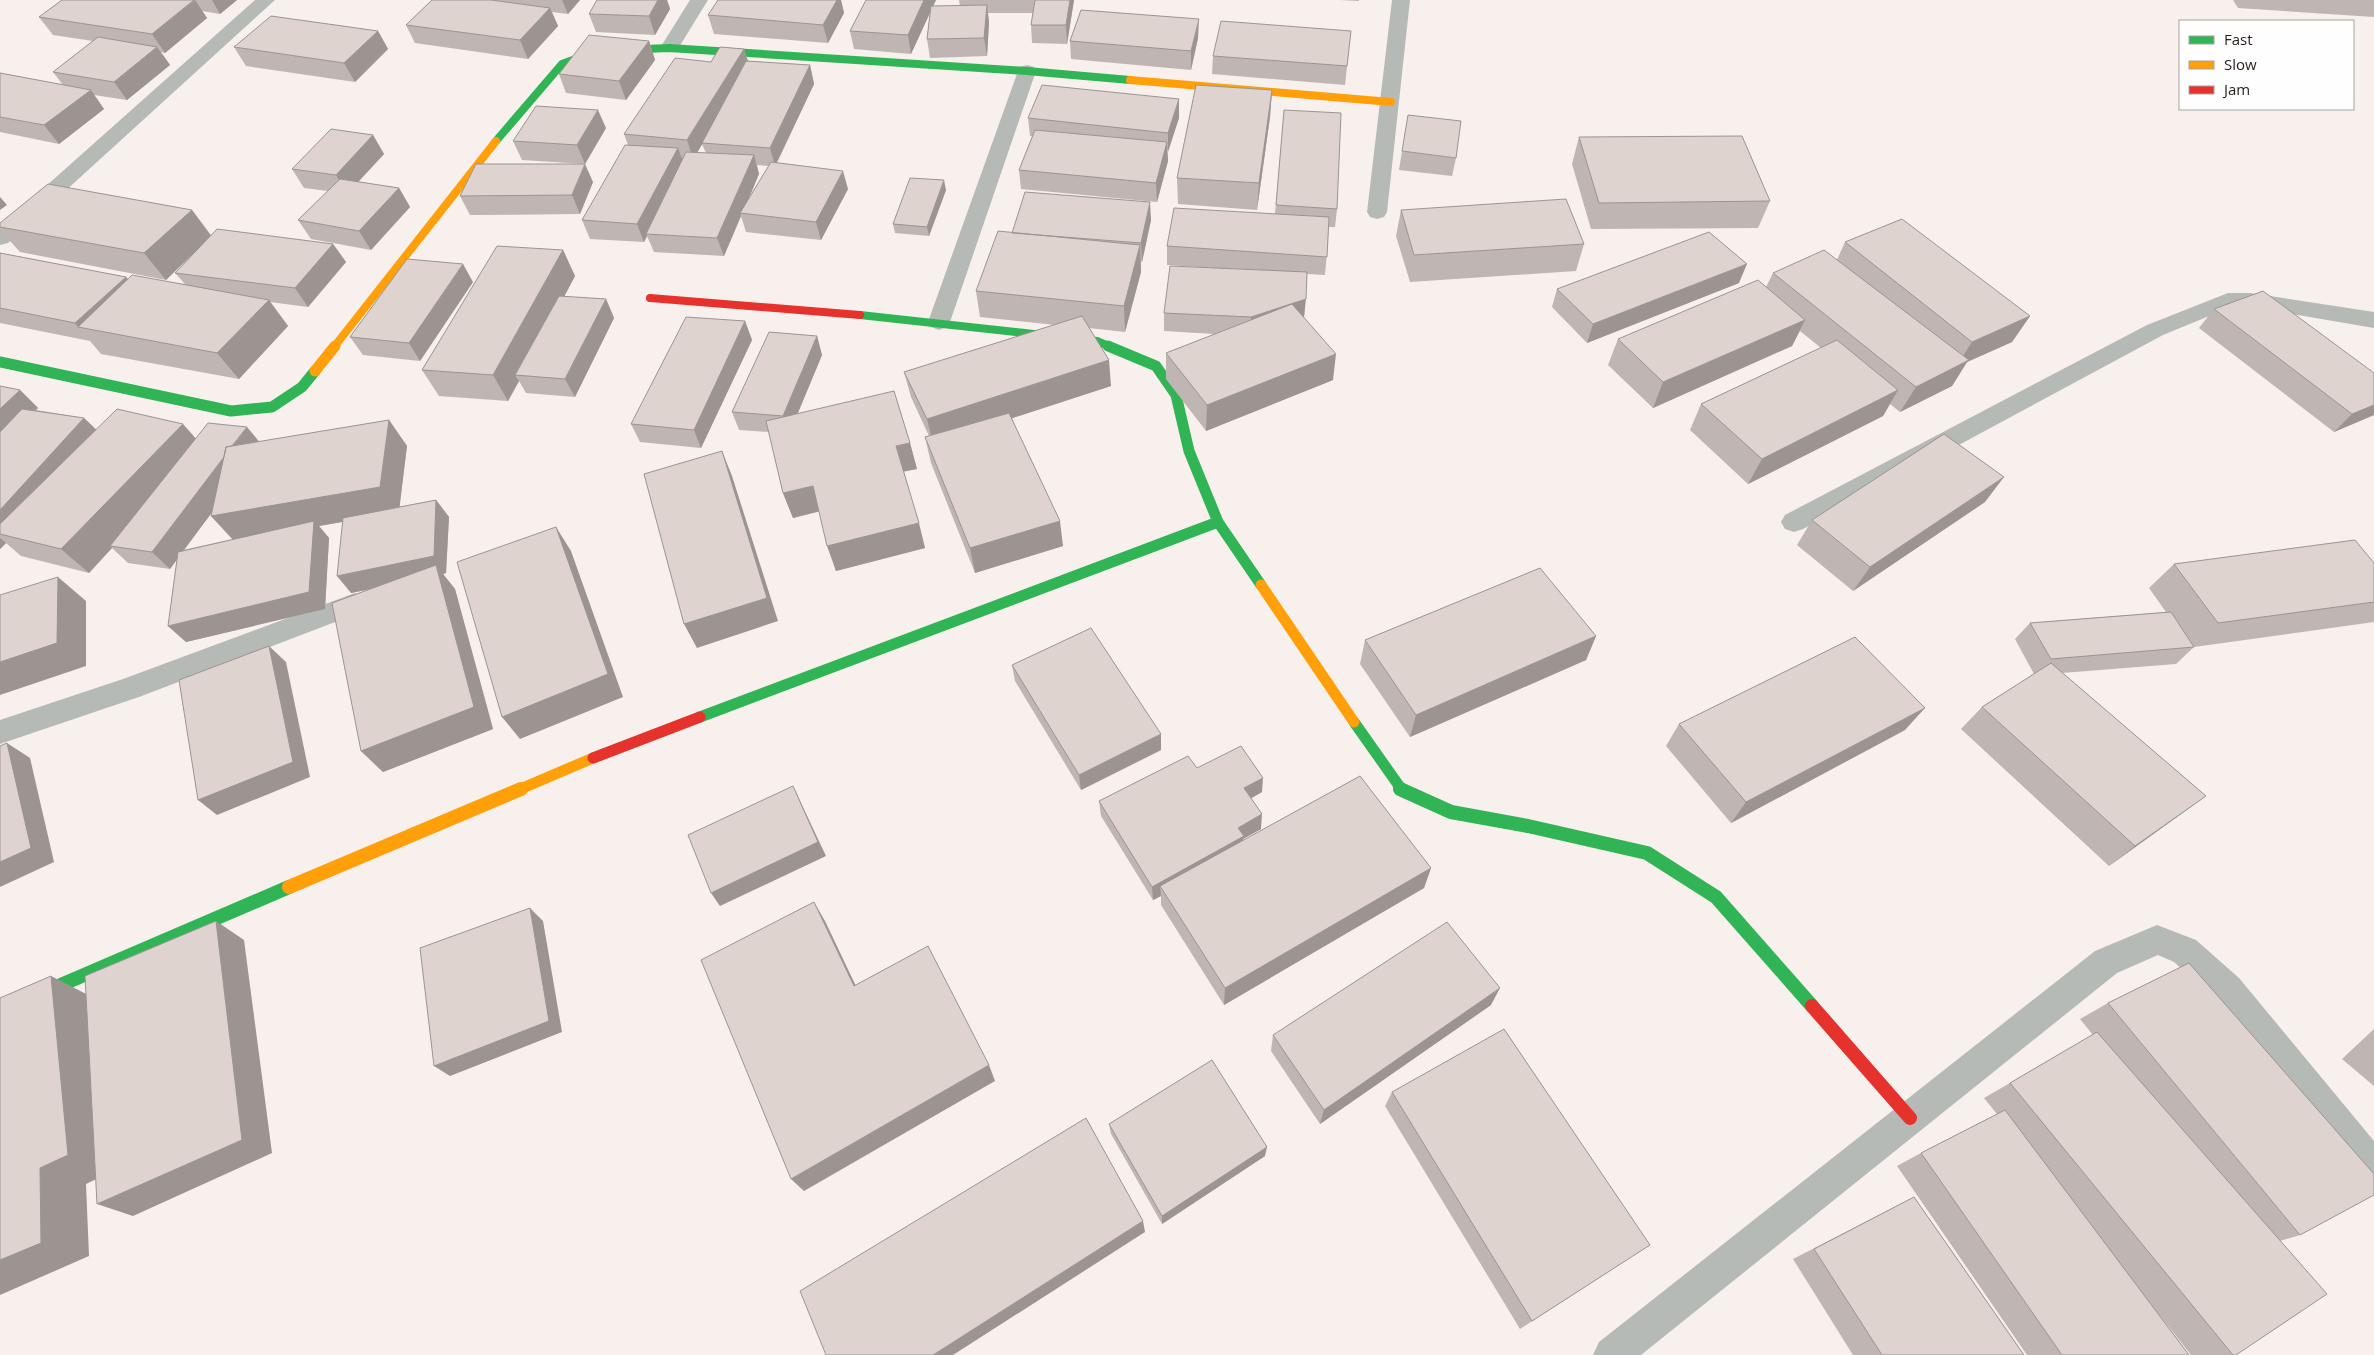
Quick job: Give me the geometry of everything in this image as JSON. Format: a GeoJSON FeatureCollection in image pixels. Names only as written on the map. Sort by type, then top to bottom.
{"type":"FeatureCollection","features":[{"type":"Feature","properties":{"kind":"street"},"geometry":{"type":"LineString","coordinates":[[0,238],[266,0]]}},
{"type":"Feature","properties":{"kind":"street"},"geometry":{"type":"LineString","coordinates":[[669,48],[699,0]]}},
{"type":"Feature","properties":{"kind":"street"},"geometry":{"type":"LineString","coordinates":[[1377,212],[1391,102],[1401,0]]}},
{"type":"Feature","properties":{"kind":"street"},"geometry":{"type":"LineString","coordinates":[[0,362],[231,411],[272,407],[302,387],[524,106],[562,64],[597,51],[669,48],[1027,71],[1391,102]]}},
{"type":"Feature","properties":{"kind":"street"},"geometry":{"type":"LineString","coordinates":[[939,322],[1027,71]]}},
{"type":"Feature","properties":{"kind":"street"},"geometry":{"type":"LineString","coordinates":[[650,298],[939,322],[1097,341],[1156,366],[1176,395],[1189,451],[1218,522],[1400,789],[1451,812],[1528,826],[1647,853],[1716,897],[1910,1118]]}},
{"type":"Feature","properties":{"kind":"street"},"geometry":{"type":"LineString","coordinates":[[1794,522],[2155,330],[2228,300],[2250,300],[2374,320]]}},
{"type":"Feature","properties":{"kind":"street"},"geometry":{"type":"LineString","coordinates":[[0,1011],[552,774],[969,614],[1218,522]]}},
{"type":"Feature","properties":{"kind":"street"},"geometry":{"type":"LineString","coordinates":[[0,732],[130,689],[355,604]]}},
{"type":"Feature","properties":{"kind":"street"},"geometry":{"type":"LineString","coordinates":[[1612,1355],[2106,962],[2157,940],[2185,951],[2228,988],[2374,1168]]}},
{"type":"Feature","properties":{"kind":"building"},"geometry":{"type":"Polygon","coordinates":[[[62,0],[194,0],[152,34],[39,17],[62,0]]]}},
{"type":"Feature","properties":{"kind":"building"},"geometry":{"type":"Polygon","coordinates":[[[432,0],[491,0],[550,8],[520,40],[406,25],[432,0]]]}},
{"type":"Feature","properties":{"kind":"building"},"geometry":{"type":"Polygon","coordinates":[[[597,0],[658,0],[649,16],[589,14],[597,0]]]}},
{"type":"Feature","properties":{"kind":"building"},"geometry":{"type":"Polygon","coordinates":[[[718,0],[837,0],[823,25],[708,15],[718,0]]]}},
{"type":"Feature","properties":{"kind":"building"},"geometry":{"type":"Polygon","coordinates":[[[866,0],[924,0],[908,35],[850,31],[866,0]]]}},
{"type":"Feature","properties":{"kind":"building"},"geometry":{"type":"Polygon","coordinates":[[[1035,0],[1070,0],[1066,25],[1031,25],[1035,0]]]}},
{"type":"Feature","properties":{"kind":"building"},"geometry":{"type":"Polygon","coordinates":[[[987,5],[984,38],[927,39],[931,6],[987,5]]]}},
{"type":"Feature","properties":{"kind":"building"},"geometry":{"type":"Polygon","coordinates":[[[1081,10],[1199,19],[1191,51],[1070,41],[1081,10]]]}},
{"type":"Feature","properties":{"kind":"building"},"geometry":{"type":"Polygon","coordinates":[[[271,16],[378,31],[344,63],[234,47],[271,16]]]}},
{"type":"Feature","properties":{"kind":"building"},"geometry":{"type":"Polygon","coordinates":[[[1221,21],[1351,31],[1347,66],[1213,56],[1221,21]]]}},
{"type":"Feature","properties":{"kind":"building"},"geometry":{"type":"Polygon","coordinates":[[[589,35],[649,41],[619,81],[559,74],[589,35]]]}},
{"type":"Feature","properties":{"kind":"building"},"geometry":{"type":"Polygon","coordinates":[[[98,37],[157,47],[114,82],[53,72],[98,37]]]}},
{"type":"Feature","properties":{"kind":"building"},"geometry":{"type":"Polygon","coordinates":[[[720,47],[744,49],[687,140],[624,134],[675,58],[711,62],[720,47]]]}},
{"type":"Feature","properties":{"kind":"building"},"geometry":{"type":"Polygon","coordinates":[[[746,61],[810,65],[770,148],[702,143],[746,61]]]}},
{"type":"Feature","properties":{"kind":"building"},"geometry":{"type":"Polygon","coordinates":[[[0,73],[91,90],[44,125],[0,117],[0,73]]]}},
{"type":"Feature","properties":{"kind":"building"},"geometry":{"type":"Polygon","coordinates":[[[1042,85],[1179,99],[1168,133],[1028,118],[1042,85]]]}},
{"type":"Feature","properties":{"kind":"building"},"geometry":{"type":"Polygon","coordinates":[[[1196,85],[1272,90],[1259,183],[1177,178],[1196,85]]]}},
{"type":"Feature","properties":{"kind":"building"},"geometry":{"type":"Polygon","coordinates":[[[536,106],[598,110],[577,145],[513,141],[536,106]]]}},
{"type":"Feature","properties":{"kind":"building"},"geometry":{"type":"Polygon","coordinates":[[[1284,110],[1341,113],[1337,209],[1276,205],[1284,110]]]}},
{"type":"Feature","properties":{"kind":"building"},"geometry":{"type":"Polygon","coordinates":[[[1408,115],[1461,121],[1456,158],[1402,151],[1408,115]]]}},
{"type":"Feature","properties":{"kind":"building"},"geometry":{"type":"Polygon","coordinates":[[[331,129],[373,135],[336,175],[292,169],[331,129]]]}},
{"type":"Feature","properties":{"kind":"building"},"geometry":{"type":"Polygon","coordinates":[[[1035,130],[1167,142],[1156,183],[1019,170],[1035,130]]]}},
{"type":"Feature","properties":{"kind":"building"},"geometry":{"type":"Polygon","coordinates":[[[1742,136],[1770,201],[1599,203],[1579,137],[1742,136]]]}},
{"type":"Feature","properties":{"kind":"building"},"geometry":{"type":"Polygon","coordinates":[[[625,145],[678,148],[637,224],[582,220],[625,145]]]}},
{"type":"Feature","properties":{"kind":"building"},"geometry":{"type":"Polygon","coordinates":[[[686,152],[754,155],[717,238],[646,234],[686,152]]]}},
{"type":"Feature","properties":{"kind":"building"},"geometry":{"type":"Polygon","coordinates":[[[771,162],[843,171],[816,222],[740,213],[771,162]]]}},
{"type":"Feature","properties":{"kind":"building"},"geometry":{"type":"Polygon","coordinates":[[[476,164],[585,164],[572,195],[460,196],[476,164]]]}},
{"type":"Feature","properties":{"kind":"building"},"geometry":{"type":"Polygon","coordinates":[[[910,178],[944,180],[927,227],[893,224],[910,178]]]}},
{"type":"Feature","properties":{"kind":"building"},"geometry":{"type":"Polygon","coordinates":[[[340,179],[399,188],[359,231],[298,220],[340,179]]]}},
{"type":"Feature","properties":{"kind":"building"},"geometry":{"type":"Polygon","coordinates":[[[48,184],[192,210],[144,253],[0,227],[0,223],[48,184]]]}},
{"type":"Feature","properties":{"kind":"building"},"geometry":{"type":"Polygon","coordinates":[[[1025,192],[1150,202],[1141,243],[1012,233],[1025,192]]]}},
{"type":"Feature","properties":{"kind":"building"},"geometry":{"type":"Polygon","coordinates":[[[1566,199],[1584,244],[1414,255],[1401,210],[1566,199]]]}},
{"type":"Feature","properties":{"kind":"building"},"geometry":{"type":"Polygon","coordinates":[[[1174,208],[1329,217],[1327,257],[1167,246],[1174,208]]]}},
{"type":"Feature","properties":{"kind":"building"},"geometry":{"type":"Polygon","coordinates":[[[1902,219],[2030,316],[1972,342],[1845,242],[1902,219]]]}},
{"type":"Feature","properties":{"kind":"building"},"geometry":{"type":"Polygon","coordinates":[[[217,229],[333,244],[295,288],[175,273],[217,229]]]}},
{"type":"Feature","properties":{"kind":"building"},"geometry":{"type":"Polygon","coordinates":[[[998,231],[1140,245],[1124,306],[976,291],[998,231]]]}},
{"type":"Feature","properties":{"kind":"building"},"geometry":{"type":"Polygon","coordinates":[[[1709,232],[1747,264],[1593,324],[1557,289],[1709,232]]]}},
{"type":"Feature","properties":{"kind":"building"},"geometry":{"type":"Polygon","coordinates":[[[497,246],[563,250],[493,375],[422,370],[497,246]]]}},
{"type":"Feature","properties":{"kind":"building"},"geometry":{"type":"Polygon","coordinates":[[[1824,250],[1969,360],[1916,387],[1773,273],[1824,250]]]}},
{"type":"Feature","properties":{"kind":"building"},"geometry":{"type":"Polygon","coordinates":[[[0,253],[126,277],[75,323],[0,308],[0,253]]]}},
{"type":"Feature","properties":{"kind":"building"},"geometry":{"type":"Polygon","coordinates":[[[407,259],[463,264],[409,343],[350,337],[407,259]]]}},
{"type":"Feature","properties":{"kind":"building"},"geometry":{"type":"Polygon","coordinates":[[[1170,266],[1307,272],[1306,299],[1251,317],[1164,313],[1170,266]]]}},
{"type":"Feature","properties":{"kind":"building"},"geometry":{"type":"Polygon","coordinates":[[[132,275],[269,300],[217,353],[78,327],[132,275]]]}},
{"type":"Feature","properties":{"kind":"building"},"geometry":{"type":"Polygon","coordinates":[[[1758,280],[1805,320],[1663,382],[1618,339],[1758,280]]]}},
{"type":"Feature","properties":{"kind":"building"},"geometry":{"type":"Polygon","coordinates":[[[2263,291],[2374,373],[2374,405],[2352,414],[2214,309],[2263,291]]]}},
{"type":"Feature","properties":{"kind":"building"},"geometry":{"type":"Polygon","coordinates":[[[559,296],[606,299],[565,379],[515,375],[559,296]]]}},
{"type":"Feature","properties":{"kind":"building"},"geometry":{"type":"Polygon","coordinates":[[[1292,304],[1336,354],[1207,405],[1166,353],[1292,304]]]}},
{"type":"Feature","properties":{"kind":"building"},"geometry":{"type":"Polygon","coordinates":[[[1082,316],[1109,360],[927,419],[904,372],[1082,316]]]}},
{"type":"Feature","properties":{"kind":"building"},"geometry":{"type":"Polygon","coordinates":[[[686,317],[745,321],[694,430],[631,424],[686,317]]]}},
{"type":"Feature","properties":{"kind":"building"},"geometry":{"type":"Polygon","coordinates":[[[769,332],[817,336],[783,416],[732,412],[769,332]]]}},
{"type":"Feature","properties":{"kind":"building"},"geometry":{"type":"Polygon","coordinates":[[[1837,340],[1898,390],[1762,459],[1701,404],[1837,340]]]}},
{"type":"Feature","properties":{"kind":"building"},"geometry":{"type":"Polygon","coordinates":[[[0,386],[20,390],[0,409],[0,386]]]}},
{"type":"Feature","properties":{"kind":"building"},"geometry":{"type":"Polygon","coordinates":[[[894,391],[910,443],[896,446],[919,523],[827,546],[813,486],[783,493],[766,421],[894,391]]]}},
{"type":"Feature","properties":{"kind":"building"},"geometry":{"type":"Polygon","coordinates":[[[22,409],[84,418],[0,510],[0,432],[22,409]]]}},
{"type":"Feature","properties":{"kind":"building"},"geometry":{"type":"Polygon","coordinates":[[[117,409],[183,424],[61,549],[0,534],[0,524],[117,409]]]}},
{"type":"Feature","properties":{"kind":"building"},"geometry":{"type":"Polygon","coordinates":[[[1009,413],[1060,521],[970,548],[925,437],[1009,413]]]}},
{"type":"Feature","properties":{"kind":"building"},"geometry":{"type":"Polygon","coordinates":[[[389,420],[380,487],[211,516],[226,447],[389,420]]]}},
{"type":"Feature","properties":{"kind":"building"},"geometry":{"type":"Polygon","coordinates":[[[208,423],[247,427],[232,446],[226,447],[224,457],[152,552],[110,546],[208,423]]]}},
{"type":"Feature","properties":{"kind":"building"},"geometry":{"type":"Polygon","coordinates":[[[1944,434],[2004,477],[1870,567],[1812,520],[1944,434]]]}},
{"type":"Feature","properties":{"kind":"building"},"geometry":{"type":"Polygon","coordinates":[[[722,451],[767,598],[684,624],[644,474],[722,451]]]}},
{"type":"Feature","properties":{"kind":"building"},"geometry":{"type":"Polygon","coordinates":[[[436,500],[434,556],[337,576],[343,518],[436,500]]]}},
{"type":"Feature","properties":{"kind":"building"},"geometry":{"type":"Polygon","coordinates":[[[314,521],[309,592],[168,626],[178,552],[314,521]]]}},
{"type":"Feature","properties":{"kind":"building"},"geometry":{"type":"Polygon","coordinates":[[[556,527],[608,674],[502,717],[457,562],[556,527]]]}},
{"type":"Feature","properties":{"kind":"building"},"geometry":{"type":"Polygon","coordinates":[[[2355,540],[2374,563],[2374,602],[2218,623],[2174,564],[2355,540]]]}},
{"type":"Feature","properties":{"kind":"building"},"geometry":{"type":"Polygon","coordinates":[[[436,565],[474,707],[361,751],[332,603],[436,565]]]}},
{"type":"Feature","properties":{"kind":"building"},"geometry":{"type":"Polygon","coordinates":[[[1540,568],[1596,636],[1416,715],[1365,640],[1540,568]]]}},
{"type":"Feature","properties":{"kind":"building"},"geometry":{"type":"Polygon","coordinates":[[[58,577],[57,643],[0,662],[0,595],[58,577]]]}},
{"type":"Feature","properties":{"kind":"building"},"geometry":{"type":"Polygon","coordinates":[[[2171,612],[2194,647],[2051,659],[2030,623],[2171,612]]]}},
{"type":"Feature","properties":{"kind":"building"},"geometry":{"type":"Polygon","coordinates":[[[1091,628],[1161,734],[1079,775],[1012,665],[1091,628]]]}},
{"type":"Feature","properties":{"kind":"building"},"geometry":{"type":"Polygon","coordinates":[[[1855,637],[1925,708],[1746,802],[1679,724],[1855,637]]]}},
{"type":"Feature","properties":{"kind":"building"},"geometry":{"type":"Polygon","coordinates":[[[269,646],[293,762],[198,800],[179,680],[269,646]]]}},
{"type":"Feature","properties":{"kind":"building"},"geometry":{"type":"Polygon","coordinates":[[[2051,663],[2206,796],[2135,846],[1982,707],[2051,663]]]}},
{"type":"Feature","properties":{"kind":"building"},"geometry":{"type":"Polygon","coordinates":[[[7,743],[31,848],[0,862],[0,746],[7,743]]]}},
{"type":"Feature","properties":{"kind":"building"},"geometry":{"type":"Polygon","coordinates":[[[1241,746],[1263,778],[1244,788],[1262,814],[1238,828],[1244,836],[1152,887],[1099,801],[1188,756],[1197,768],[1241,746]]]}},
{"type":"Feature","properties":{"kind":"building"},"geometry":{"type":"Polygon","coordinates":[[[1360,776],[1431,868],[1225,988],[1160,886],[1360,776]]]}},
{"type":"Feature","properties":{"kind":"building"},"geometry":{"type":"Polygon","coordinates":[[[793,786],[818,842],[711,893],[688,835],[793,786]]]}},
{"type":"Feature","properties":{"kind":"building"},"geometry":{"type":"Polygon","coordinates":[[[814,902],[854,986],[928,946],[989,1065],[791,1179],[701,960],[814,902]]]}},
{"type":"Feature","properties":{"kind":"building"},"geometry":{"type":"Polygon","coordinates":[[[530,908],[549,1021],[434,1066],[420,948],[530,908]]]}},
{"type":"Feature","properties":{"kind":"building"},"geometry":{"type":"Polygon","coordinates":[[[216,921],[242,1140],[97,1204],[85,976],[216,921]]]}},
{"type":"Feature","properties":{"kind":"building"},"geometry":{"type":"Polygon","coordinates":[[[1447,922],[1500,988],[1324,1110],[1273,1035],[1447,922]]]}},
{"type":"Feature","properties":{"kind":"building"},"geometry":{"type":"Polygon","coordinates":[[[2189,963],[2374,1174],[2374,1195],[2300,1235],[2108,1003],[2189,963]]]}},
{"type":"Feature","properties":{"kind":"building"},"geometry":{"type":"Polygon","coordinates":[[[51,976],[68,1155],[40,1168],[41,1243],[0,1260],[0,998],[51,976]]]}},
{"type":"Feature","properties":{"kind":"building"},"geometry":{"type":"Polygon","coordinates":[[[1504,1029],[1650,1245],[1532,1321],[1392,1092],[1504,1029]]]}},
{"type":"Feature","properties":{"kind":"building"},"geometry":{"type":"Polygon","coordinates":[[[2097,1032],[2327,1294],[2236,1355],[2233,1355],[2010,1083],[2097,1032]]]}},
{"type":"Feature","properties":{"kind":"building"},"geometry":{"type":"Polygon","coordinates":[[[1212,1060],[1267,1147],[1162,1216],[1109,1124],[1212,1060]]]}},
{"type":"Feature","properties":{"kind":"building"},"geometry":{"type":"Polygon","coordinates":[[[2005,1110],[2189,1355],[2062,1355],[1921,1153],[2005,1110]]]}},
{"type":"Feature","properties":{"kind":"building"},"geometry":{"type":"Polygon","coordinates":[[[1086,1118],[1143,1221],[933,1355],[826,1355],[800,1291],[1086,1118]]]}},
{"type":"Feature","properties":{"kind":"building"},"geometry":{"type":"Polygon","coordinates":[[[1914,1197],[2024,1355],[1882,1355],[1814,1249],[1914,1197]]]}},
{"type":"Feature","properties":{"kind":"traffic: fast"},"geometry":{"type":"LineString","coordinates":[[496,141],[524,106],[562,64],[597,51],[669,48],[1027,71],[1130,80]]}},
{"type":"Feature","properties":{"kind":"traffic: fast"},"geometry":{"type":"LineString","coordinates":[[860,315],[939,322],[1097,341],[1156,366],[1176,395],[1189,451],[1218,522],[1261,585]]}},
{"type":"Feature","properties":{"kind":"traffic: fast"},"geometry":{"type":"LineString","coordinates":[[0,362],[231,411],[272,407],[302,387],[315,371]]}},
{"type":"Feature","properties":{"kind":"traffic: fast"},"geometry":{"type":"LineString","coordinates":[[700,717],[969,614],[1218,522]]}},
{"type":"Feature","properties":{"kind":"traffic: fast"},"geometry":{"type":"LineString","coordinates":[[1354,722],[1400,789],[1451,812],[1528,826],[1647,853],[1716,897],[1812,1006]]}},
{"type":"Feature","properties":{"kind":"traffic: fast"},"geometry":{"type":"LineString","coordinates":[[0,1011],[289,887]]}},
{"type":"Feature","properties":{"kind":"traffic: slow"},"geometry":{"type":"LineString","coordinates":[[1130,80],[1391,102]]}},
{"type":"Feature","properties":{"kind":"traffic: slow"},"geometry":{"type":"LineString","coordinates":[[315,371],[496,141]]}},
{"type":"Feature","properties":{"kind":"traffic: slow"},"geometry":{"type":"LineString","coordinates":[[1261,585],[1354,722]]}},
{"type":"Feature","properties":{"kind":"traffic: slow"},"geometry":{"type":"LineString","coordinates":[[289,887],[593,758]]}},
{"type":"Feature","properties":{"kind":"traffic: jam"},"geometry":{"type":"LineString","coordinates":[[650,298],[860,315]]}},
{"type":"Feature","properties":{"kind":"traffic: jam"},"geometry":{"type":"LineString","coordinates":[[593,758],[700,717]]}},
{"type":"Feature","properties":{"kind":"traffic: jam"},"geometry":{"type":"LineString","coordinates":[[1812,1006],[1910,1118]]}}]}
